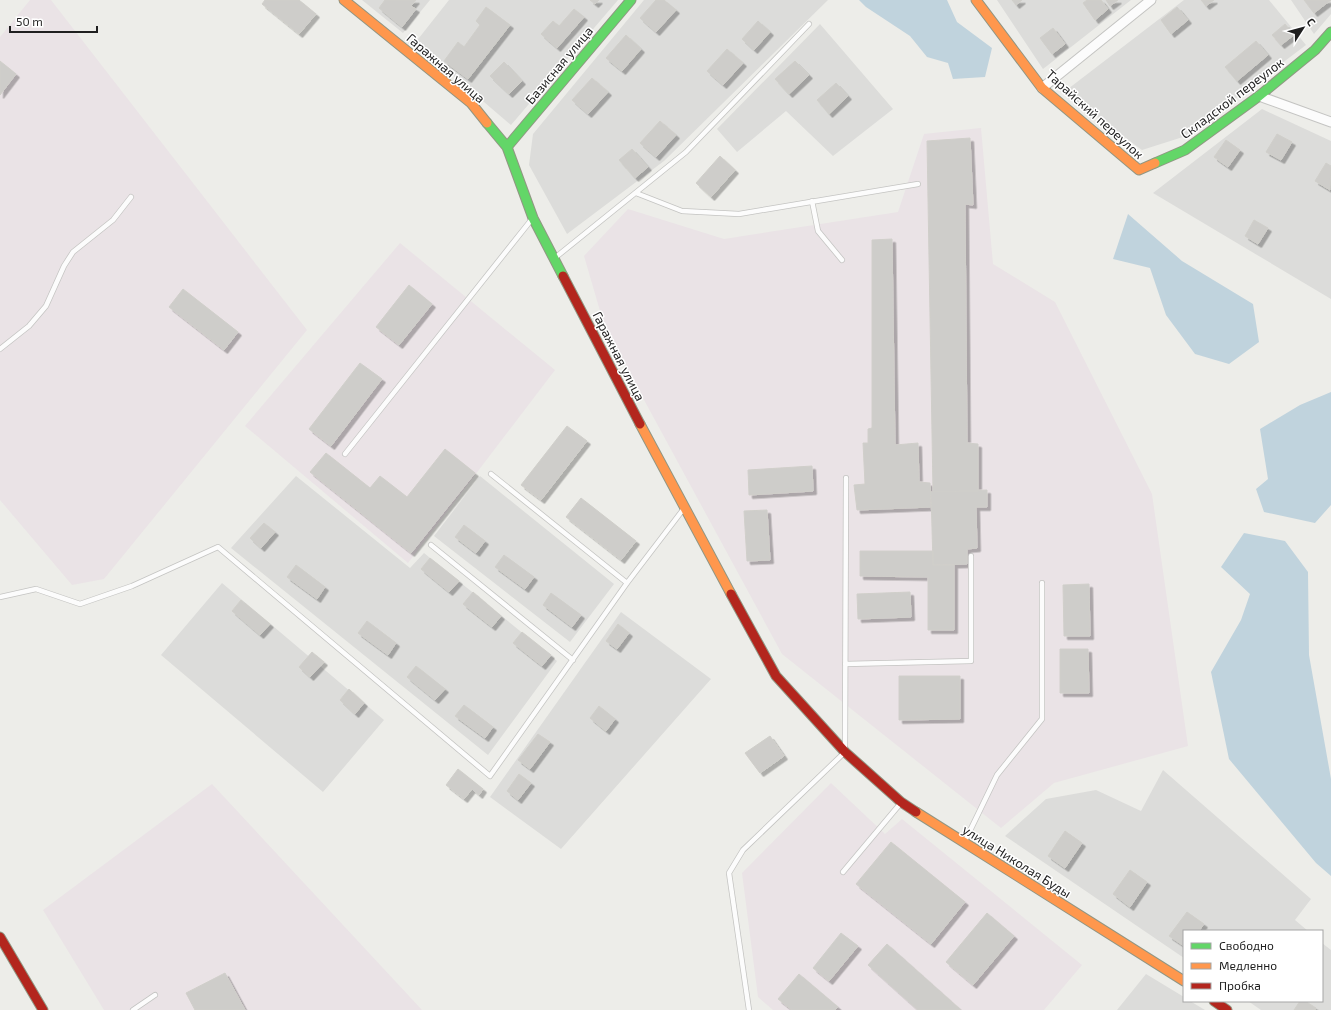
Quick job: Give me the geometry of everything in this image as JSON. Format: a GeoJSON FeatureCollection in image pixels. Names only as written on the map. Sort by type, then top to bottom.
{"type":"FeatureCollection","features":[{"type":"Feature","properties":{"kind":"street","name":"Гаражная улица"},"geometry":{"type":"LineString","coordinates":[[344,0],[471,103],[506,147],[533,218],[684,510],[776,676],[845,752]]}},
{"type":"Feature","properties":{"kind":"street","name":"Базисная улица"},"geometry":{"type":"LineString","coordinates":[[506,147],[631,0]]}},
{"type":"Feature","properties":{"kind":"street","name":"Тарайский переулок"},"geometry":{"type":"LineString","coordinates":[[976,0],[1042,88],[1139,170]]}},
{"type":"Feature","properties":{"kind":"street"},"geometry":{"type":"LineString","coordinates":[[1042,88],[1151,0]]}},
{"type":"Feature","properties":{"kind":"street","name":"Складской переулок"},"geometry":{"type":"LineString","coordinates":[[1139,170],[1185,150],[1259,96],[1315,50],[1331,32]]}},
{"type":"Feature","properties":{"kind":"street"},"geometry":{"type":"LineString","coordinates":[[1259,96],[1331,122]]}},
{"type":"Feature","properties":{"kind":"street","name":"улица Николая Буды"},"geometry":{"type":"LineString","coordinates":[[845,752],[901,802],[1183,980]]}},
{"type":"Feature","properties":{"kind":"street"},"geometry":{"type":"LineString","coordinates":[[0,937],[43,1010]]}},
{"type":"Feature","properties":{"kind":"street"},"geometry":{"type":"LineString","coordinates":[[1215,1002],[1227,1010]]}},
{"type":"Feature","properties":{"kind":"lane"},"geometry":{"type":"LineString","coordinates":[[554,258],[686,152],[809,24]]}},
{"type":"Feature","properties":{"kind":"lane"},"geometry":{"type":"LineString","coordinates":[[636,193],[682,211],[739,214],[918,184]]}},
{"type":"Feature","properties":{"kind":"lane"},"geometry":{"type":"LineString","coordinates":[[0,349],[29,326],[46,306],[64,266],[73,252],[113,220],[131,198]]}},
{"type":"Feature","properties":{"kind":"lane"},"geometry":{"type":"LineString","coordinates":[[812,202],[818,231],[842,260]]}},
{"type":"Feature","properties":{"kind":"lane"},"geometry":{"type":"LineString","coordinates":[[345,454],[533,218]]}},
{"type":"Feature","properties":{"kind":"lane"},"geometry":{"type":"LineString","coordinates":[[491,474],[627,583]]}},
{"type":"Feature","properties":{"kind":"lane"},"geometry":{"type":"LineString","coordinates":[[749,1010],[729,873],[743,850],[845,752],[846,478]]}},
{"type":"Feature","properties":{"kind":"lane"},"geometry":{"type":"LineString","coordinates":[[0,597],[36,590],[80,604],[132,586],[218,546],[490,776],[627,583],[684,510]]}},
{"type":"Feature","properties":{"kind":"lane"},"geometry":{"type":"LineString","coordinates":[[431,545],[573,660]]}},
{"type":"Feature","properties":{"kind":"lane"},"geometry":{"type":"LineString","coordinates":[[845,664],[971,661],[971,556]]}},
{"type":"Feature","properties":{"kind":"lane"},"geometry":{"type":"LineString","coordinates":[[965,843],[997,776],[1042,719],[1042,584]]}},
{"type":"Feature","properties":{"kind":"lane"},"geometry":{"type":"LineString","coordinates":[[843,872],[901,802]]}},
{"type":"Feature","properties":{"kind":"lane"},"geometry":{"type":"LineString","coordinates":[[134,1010],[156,995]]}},
{"type":"Feature","properties":{"kind":"shaded area"},"geometry":{"type":"Polygon","coordinates":[[[30,0],[51,0],[307,330],[104,579],[72,585],[0,500],[0,37],[30,0]]]}},
{"type":"Feature","properties":{"kind":"shaded area"},"geometry":{"type":"Polygon","coordinates":[[[362,0],[430,0],[403,33],[362,0]]]}},
{"type":"Feature","properties":{"kind":"shaded area"},"geometry":{"type":"Polygon","coordinates":[[[449,0],[618,0],[511,125],[415,43],[449,0]]]}},
{"type":"Feature","properties":{"kind":"shaded area"},"geometry":{"type":"Polygon","coordinates":[[[644,0],[828,0],[664,161],[567,234],[529,165],[533,134],[644,0]]]}},
{"type":"Feature","properties":{"kind":"shaded area"},"geometry":{"type":"Polygon","coordinates":[[[997,0],[1131,0],[1043,69],[997,0]]]}},
{"type":"Feature","properties":{"kind":"shaded area"},"geometry":{"type":"Polygon","coordinates":[[[1184,0],[1269,0],[1306,45],[1186,136],[1142,150],[1064,92],[1184,0]]]}},
{"type":"Feature","properties":{"kind":"shaded area"},"geometry":{"type":"Polygon","coordinates":[[[1291,0],[1331,0],[1331,14],[1314,34],[1291,0]]]}},
{"type":"Feature","properties":{"kind":"shaded area"},"geometry":{"type":"Polygon","coordinates":[[[820,24],[893,109],[833,156],[786,111],[737,152],[717,129],[820,24]]]}},
{"type":"Feature","properties":{"kind":"shaded area"},"geometry":{"type":"Polygon","coordinates":[[[1262,109],[1331,141],[1331,299],[1153,193],[1262,109]]]}},
{"type":"Feature","properties":{"kind":"shaded area"},"geometry":{"type":"Polygon","coordinates":[[[981,128],[993,264],[1055,302],[1152,494],[1188,746],[1054,783],[1001,828],[782,654],[605,328],[584,256],[628,209],[724,239],[898,212],[924,134],[981,128]]]}},
{"type":"Feature","properties":{"kind":"shaded area"},"geometry":{"type":"Polygon","coordinates":[[[400,243],[555,370],[408,563],[245,426],[400,243]]]}},
{"type":"Feature","properties":{"kind":"shaded area"},"geometry":{"type":"Polygon","coordinates":[[[296,476],[410,568],[424,553],[557,661],[488,755],[231,548],[296,476]]]}},
{"type":"Feature","properties":{"kind":"shaded area"},"geometry":{"type":"Polygon","coordinates":[[[480,476],[614,584],[570,642],[434,536],[480,476]]]}},
{"type":"Feature","properties":{"kind":"shaded area"},"geometry":{"type":"Polygon","coordinates":[[[222,583],[384,720],[323,792],[161,655],[222,583]]]}},
{"type":"Feature","properties":{"kind":"shaded area"},"geometry":{"type":"Polygon","coordinates":[[[621,612],[711,679],[561,849],[490,797],[621,612]]]}},
{"type":"Feature","properties":{"kind":"shaded area"},"geometry":{"type":"Polygon","coordinates":[[[1163,770],[1311,899],[1295,920],[1307,930],[1183,930],[1183,957],[1005,836],[1046,799],[1096,790],[1141,811],[1163,770]]]}},
{"type":"Feature","properties":{"kind":"shaded area"},"geometry":{"type":"Polygon","coordinates":[[[831,783],[885,834],[902,819],[1082,965],[1044,1010],[773,1010],[758,997],[742,873],[831,783]]]}},
{"type":"Feature","properties":{"kind":"shaded area"},"geometry":{"type":"Polygon","coordinates":[[[212,784],[422,1010],[104,1010],[43,910],[212,784]]]}},
{"type":"Feature","properties":{"kind":"shaded area"},"geometry":{"type":"Polygon","coordinates":[[[1323,944],[1331,950],[1331,1010],[1261,1010],[1249,1002],[1323,1002],[1323,944]]]}},
{"type":"Feature","properties":{"kind":"shaded area"},"geometry":{"type":"Polygon","coordinates":[[[1146,974],[1183,996],[1183,1002],[1192,1002],[1205,1010],[1117,1010],[1146,974]]]}},
{"type":"Feature","properties":{"kind":"water"},"geometry":{"type":"Polygon","coordinates":[[[859,0],[947,0],[957,22],[992,48],[985,77],[953,79],[948,63],[927,57],[910,36],[866,7],[859,0]]]}},
{"type":"Feature","properties":{"kind":"water"},"geometry":{"type":"Polygon","coordinates":[[[1128,214],[1182,261],[1253,304],[1259,342],[1229,364],[1195,354],[1166,315],[1150,268],[1113,259],[1128,214]]]}},
{"type":"Feature","properties":{"kind":"water"},"geometry":{"type":"Polygon","coordinates":[[[1331,392],[1331,505],[1315,523],[1264,512],[1256,489],[1268,479],[1260,429],[1300,405],[1331,392]]]}},
{"type":"Feature","properties":{"kind":"water"},"geometry":{"type":"Polygon","coordinates":[[[1244,533],[1285,541],[1308,572],[1309,655],[1331,779],[1331,876],[1316,863],[1229,759],[1211,672],[1241,620],[1250,594],[1221,567],[1244,533]]]}},
{"type":"Feature","properties":{"kind":"building"},"geometry":{"type":"Polygon","coordinates":[[[265,0],[299,0],[316,14],[299,34],[262,4],[265,0]]]}},
{"type":"Feature","properties":{"kind":"building"},"geometry":{"type":"Polygon","coordinates":[[[385,0],[416,0],[411,6],[416,9],[402,27],[379,8],[385,0]]]}},
{"type":"Feature","properties":{"kind":"building"},"geometry":{"type":"Polygon","coordinates":[[[590,0],[599,0],[595,4],[590,0]]]}},
{"type":"Feature","properties":{"kind":"building"},"geometry":{"type":"Polygon","coordinates":[[[656,0],[664,0],[676,10],[656,32],[640,18],[656,0]]]}},
{"type":"Feature","properties":{"kind":"building"},"geometry":{"type":"Polygon","coordinates":[[[1012,0],[1022,0],[1016,5],[1012,0]]]}},
{"type":"Feature","properties":{"kind":"building"},"geometry":{"type":"Polygon","coordinates":[[[1087,0],[1101,0],[1108,9],[1095,20],[1083,3],[1087,0]]]}},
{"type":"Feature","properties":{"kind":"building"},"geometry":{"type":"Polygon","coordinates":[[[1106,0],[1118,0],[1110,6],[1106,0]]]}},
{"type":"Feature","properties":{"kind":"building"},"geometry":{"type":"Polygon","coordinates":[[[1201,0],[1214,0],[1206,6],[1201,0]]]}},
{"type":"Feature","properties":{"kind":"building"},"geometry":{"type":"Polygon","coordinates":[[[1304,0],[1331,0],[1314,13],[1304,0]]]}},
{"type":"Feature","properties":{"kind":"building"},"geometry":{"type":"Polygon","coordinates":[[[486,7],[510,25],[468,79],[444,61],[458,42],[464,47],[480,25],[476,21],[486,7]]]}},
{"type":"Feature","properties":{"kind":"building"},"geometry":{"type":"Polygon","coordinates":[[[1177,7],[1188,20],[1171,34],[1161,20],[1177,7]]]}},
{"type":"Feature","properties":{"kind":"building"},"geometry":{"type":"Polygon","coordinates":[[[574,9],[584,17],[557,48],[541,34],[553,21],[559,26],[574,9]]]}},
{"type":"Feature","properties":{"kind":"building"},"geometry":{"type":"Polygon","coordinates":[[[758,21],[770,32],[754,50],[742,39],[758,21]]]}},
{"type":"Feature","properties":{"kind":"building"},"geometry":{"type":"Polygon","coordinates":[[[1285,24],[1294,35],[1281,45],[1272,35],[1285,24]]]}},
{"type":"Feature","properties":{"kind":"building"},"geometry":{"type":"Polygon","coordinates":[[[1053,28],[1065,44],[1052,54],[1040,38],[1053,28]]]}},
{"type":"Feature","properties":{"kind":"building"},"geometry":{"type":"Polygon","coordinates":[[[626,35],[641,49],[622,71],[606,58],[626,35]]]}},
{"type":"Feature","properties":{"kind":"building"},"geometry":{"type":"Polygon","coordinates":[[[1256,41],[1268,55],[1237,81],[1225,67],[1256,41]]]}},
{"type":"Feature","properties":{"kind":"building"},"geometry":{"type":"Polygon","coordinates":[[[727,49],[743,63],[723,85],[707,71],[727,49]]]}},
{"type":"Feature","properties":{"kind":"building"},"geometry":{"type":"Polygon","coordinates":[[[0,61],[16,74],[0,95],[0,61]]]}},
{"type":"Feature","properties":{"kind":"building"},"geometry":{"type":"Polygon","coordinates":[[[795,61],[809,75],[789,94],[775,79],[795,61]]]}},
{"type":"Feature","properties":{"kind":"building"},"geometry":{"type":"Polygon","coordinates":[[[504,62],[522,81],[509,94],[490,76],[504,62]]]}},
{"type":"Feature","properties":{"kind":"building"},"geometry":{"type":"Polygon","coordinates":[[[592,78],[608,92],[588,114],[572,100],[592,78]]]}},
{"type":"Feature","properties":{"kind":"building"},"geometry":{"type":"Polygon","coordinates":[[[836,83],[848,96],[829,114],[817,100],[836,83]]]}},
{"type":"Feature","properties":{"kind":"building"},"geometry":{"type":"Polygon","coordinates":[[[660,121],[676,135],[656,157],[640,143],[660,121]]]}},
{"type":"Feature","properties":{"kind":"building"},"geometry":{"type":"Polygon","coordinates":[[[1277,134],[1292,142],[1281,160],[1266,152],[1277,134]]]}},
{"type":"Feature","properties":{"kind":"building"},"geometry":{"type":"Polygon","coordinates":[[[970,138],[973,205],[965,204],[967,443],[978,444],[978,491],[933,492],[927,141],[970,138]]]}},
{"type":"Feature","properties":{"kind":"building"},"geometry":{"type":"Polygon","coordinates":[[[1226,140],[1240,150],[1228,167],[1214,157],[1226,140]]]}},
{"type":"Feature","properties":{"kind":"building"},"geometry":{"type":"Polygon","coordinates":[[[632,149],[648,167],[635,178],[619,160],[632,149]]]}},
{"type":"Feature","properties":{"kind":"building"},"geometry":{"type":"Polygon","coordinates":[[[720,156],[735,170],[711,197],[696,183],[720,156]]]}},
{"type":"Feature","properties":{"kind":"building"},"geometry":{"type":"Polygon","coordinates":[[[1326,163],[1331,166],[1330,190],[1315,181],[1326,163]]]}},
{"type":"Feature","properties":{"kind":"building"},"geometry":{"type":"Polygon","coordinates":[[[1254,220],[1268,228],[1258,244],[1245,236],[1254,220]]]}},
{"type":"Feature","properties":{"kind":"building"},"geometry":{"type":"Polygon","coordinates":[[[892,239],[895,445],[918,443],[919,482],[930,483],[931,507],[857,510],[854,485],[865,484],[863,443],[868,443],[868,429],[872,428],[872,240],[892,239]]]}},
{"type":"Feature","properties":{"kind":"building"},"geometry":{"type":"Polygon","coordinates":[[[409,285],[432,304],[399,345],[376,327],[409,285]]]}},
{"type":"Feature","properties":{"kind":"building"},"geometry":{"type":"Polygon","coordinates":[[[183,289],[238,332],[224,350],[169,307],[183,289]]]}},
{"type":"Feature","properties":{"kind":"building"},"geometry":{"type":"Polygon","coordinates":[[[360,363],[382,379],[331,446],[309,429],[360,363]]]}},
{"type":"Feature","properties":{"kind":"building"},"geometry":{"type":"Polygon","coordinates":[[[567,426],[587,441],[541,500],[521,485],[567,426]]]}},
{"type":"Feature","properties":{"kind":"building"},"geometry":{"type":"Polygon","coordinates":[[[445,449],[475,473],[411,553],[310,472],[326,453],[370,488],[380,476],[407,497],[445,449]]]}},
{"type":"Feature","properties":{"kind":"building"},"geometry":{"type":"Polygon","coordinates":[[[812,466],[813,491],[749,495],[748,470],[812,466]]]}},
{"type":"Feature","properties":{"kind":"building"},"geometry":{"type":"Polygon","coordinates":[[[987,490],[987,507],[976,507],[977,548],[967,549],[967,564],[933,565],[931,492],[987,490]]]}},
{"type":"Feature","properties":{"kind":"building"},"geometry":{"type":"Polygon","coordinates":[[[581,498],[636,541],[621,560],[566,517],[581,498]]]}},
{"type":"Feature","properties":{"kind":"building"},"geometry":{"type":"Polygon","coordinates":[[[767,510],[770,560],[747,561],[744,511],[767,510]]]}},
{"type":"Feature","properties":{"kind":"building"},"geometry":{"type":"Polygon","coordinates":[[[264,523],[275,532],[261,548],[250,538],[264,523]]]}},
{"type":"Feature","properties":{"kind":"building"},"geometry":{"type":"Polygon","coordinates":[[[464,525],[485,541],[476,553],[455,537],[464,525]]]}},
{"type":"Feature","properties":{"kind":"building"},"geometry":{"type":"Polygon","coordinates":[[[860,551],[933,551],[933,565],[954,565],[954,630],[928,630],[928,577],[860,576],[860,551]]]}},
{"type":"Feature","properties":{"kind":"building"},"geometry":{"type":"Polygon","coordinates":[[[504,555],[534,577],[525,589],[495,567],[504,555]]]}},
{"type":"Feature","properties":{"kind":"building"},"geometry":{"type":"Polygon","coordinates":[[[430,558],[459,581],[449,592],[421,569],[430,558]]]}},
{"type":"Feature","properties":{"kind":"building"},"geometry":{"type":"Polygon","coordinates":[[[296,565],[325,587],[317,599],[287,577],[296,565]]]}},
{"type":"Feature","properties":{"kind":"building"},"geometry":{"type":"Polygon","coordinates":[[[1089,584],[1090,636],[1064,636],[1063,585],[1089,584]]]}},
{"type":"Feature","properties":{"kind":"building"},"geometry":{"type":"Polygon","coordinates":[[[473,592],[501,616],[492,627],[463,604],[473,592]]]}},
{"type":"Feature","properties":{"kind":"building"},"geometry":{"type":"Polygon","coordinates":[[[910,592],[911,617],[858,619],[857,594],[910,592]]]}},
{"type":"Feature","properties":{"kind":"building"},"geometry":{"type":"Polygon","coordinates":[[[551,593],[581,615],[572,627],[543,605],[551,593]]]}},
{"type":"Feature","properties":{"kind":"building"},"geometry":{"type":"Polygon","coordinates":[[[241,600],[270,624],[260,635],[232,611],[241,600]]]}},
{"type":"Feature","properties":{"kind":"building"},"geometry":{"type":"Polygon","coordinates":[[[367,621],[396,643],[388,655],[358,633],[367,621]]]}},
{"type":"Feature","properties":{"kind":"building"},"geometry":{"type":"Polygon","coordinates":[[[618,624],[629,633],[617,649],[606,641],[618,624]]]}},
{"type":"Feature","properties":{"kind":"building"},"geometry":{"type":"Polygon","coordinates":[[[522,632],[551,655],[542,666],[513,643],[522,632]]]}},
{"type":"Feature","properties":{"kind":"building"},"geometry":{"type":"Polygon","coordinates":[[[1060,649],[1088,649],[1089,693],[1060,693],[1060,649]]]}},
{"type":"Feature","properties":{"kind":"building"},"geometry":{"type":"Polygon","coordinates":[[[312,652],[324,662],[310,677],[299,667],[312,652]]]}},
{"type":"Feature","properties":{"kind":"building"},"geometry":{"type":"Polygon","coordinates":[[[416,666],[445,689],[435,700],[407,677],[416,666]]]}},
{"type":"Feature","properties":{"kind":"building"},"geometry":{"type":"Polygon","coordinates":[[[899,676],[960,676],[960,719],[899,720],[899,676]]]}},
{"type":"Feature","properties":{"kind":"building"},"geometry":{"type":"Polygon","coordinates":[[[349,689],[364,703],[355,714],[340,700],[349,689]]]}},
{"type":"Feature","properties":{"kind":"building"},"geometry":{"type":"Polygon","coordinates":[[[464,705],[493,727],[485,738],[455,716],[464,705]]]}},
{"type":"Feature","properties":{"kind":"building"},"geometry":{"type":"Polygon","coordinates":[[[599,706],[615,719],[606,731],[590,718],[599,706]]]}},
{"type":"Feature","properties":{"kind":"building"},"geometry":{"type":"Polygon","coordinates":[[[538,734],[550,742],[530,769],[518,760],[538,734]]]}},
{"type":"Feature","properties":{"kind":"building"},"geometry":{"type":"Polygon","coordinates":[[[770,736],[784,756],[760,773],[745,753],[770,736]]]}},
{"type":"Feature","properties":{"kind":"building"},"geometry":{"type":"Polygon","coordinates":[[[458,769],[483,789],[479,795],[472,789],[464,799],[446,785],[458,769]]]}},
{"type":"Feature","properties":{"kind":"building"},"geometry":{"type":"Polygon","coordinates":[[[519,774],[531,783],[518,800],[507,791],[519,774]]]}},
{"type":"Feature","properties":{"kind":"building"},"geometry":{"type":"Polygon","coordinates":[[[1065,831],[1082,843],[1065,868],[1048,856],[1065,831]]]}},
{"type":"Feature","properties":{"kind":"building"},"geometry":{"type":"Polygon","coordinates":[[[891,842],[965,902],[931,944],[856,884],[891,842]]]}},
{"type":"Feature","properties":{"kind":"building"},"geometry":{"type":"Polygon","coordinates":[[[1130,870],[1147,882],[1130,907],[1113,894],[1130,870]]]}},
{"type":"Feature","properties":{"kind":"building"},"geometry":{"type":"Polygon","coordinates":[[[1187,912],[1204,924],[1200,930],[1183,930],[1183,945],[1169,936],[1187,912]]]}},
{"type":"Feature","properties":{"kind":"building"},"geometry":{"type":"Polygon","coordinates":[[[987,913],[1014,936],[973,985],[946,962],[987,913]]]}},
{"type":"Feature","properties":{"kind":"building"},"geometry":{"type":"Polygon","coordinates":[[[841,933],[858,946],[829,981],[813,968],[841,933]]]}},
{"type":"Feature","properties":{"kind":"building"},"geometry":{"type":"Polygon","coordinates":[[[887,944],[961,1010],[918,1010],[868,965],[887,944]]]}},
{"type":"Feature","properties":{"kind":"building"},"geometry":{"type":"Polygon","coordinates":[[[225,973],[245,1010],[195,1010],[186,993],[225,973]]]}},
{"type":"Feature","properties":{"kind":"building"},"geometry":{"type":"Polygon","coordinates":[[[799,974],[838,1007],[835,1010],[792,1010],[778,999],[799,974]]]}},
{"type":"Feature","properties":{"kind":"building"},"geometry":{"type":"Polygon","coordinates":[[[1299,1002],[1307,1002],[1316,1008],[1315,1010],[1294,1010],[1299,1002]]]}},
{"type":"Feature","properties":{"kind":"traffic: fast"},"geometry":{"type":"LineString","coordinates":[[507,147],[631,0]]}},
{"type":"Feature","properties":{"kind":"traffic: fast"},"geometry":{"type":"LineString","coordinates":[[1155,163],[1185,150],[1259,96],[1315,50],[1331,32]]}},
{"type":"Feature","properties":{"kind":"traffic: fast"},"geometry":{"type":"LineString","coordinates":[[487,123],[507,147],[533,218],[563,276]]}},
{"type":"Feature","properties":{"kind":"traffic: slow"},"geometry":{"type":"LineString","coordinates":[[344,0],[471,103],[487,123]]}},
{"type":"Feature","properties":{"kind":"traffic: slow"},"geometry":{"type":"LineString","coordinates":[[976,0],[1042,88],[1139,170],[1155,163]]}},
{"type":"Feature","properties":{"kind":"traffic: slow"},"geometry":{"type":"LineString","coordinates":[[640,424],[731,594]]}},
{"type":"Feature","properties":{"kind":"traffic: slow"},"geometry":{"type":"LineString","coordinates":[[916,812],[1183,980]]}},
{"type":"Feature","properties":{"kind":"traffic: jam"},"geometry":{"type":"LineString","coordinates":[[563,276],[640,424]]}},
{"type":"Feature","properties":{"kind":"traffic: jam"},"geometry":{"type":"LineString","coordinates":[[731,594],[776,676],[845,752],[901,802],[916,812]]}},
{"type":"Feature","properties":{"kind":"traffic: jam"},"geometry":{"type":"LineString","coordinates":[[0,937],[43,1010]]}},
{"type":"Feature","properties":{"kind":"traffic: jam"},"geometry":{"type":"LineString","coordinates":[[1215,1002],[1227,1010]]}}]}
